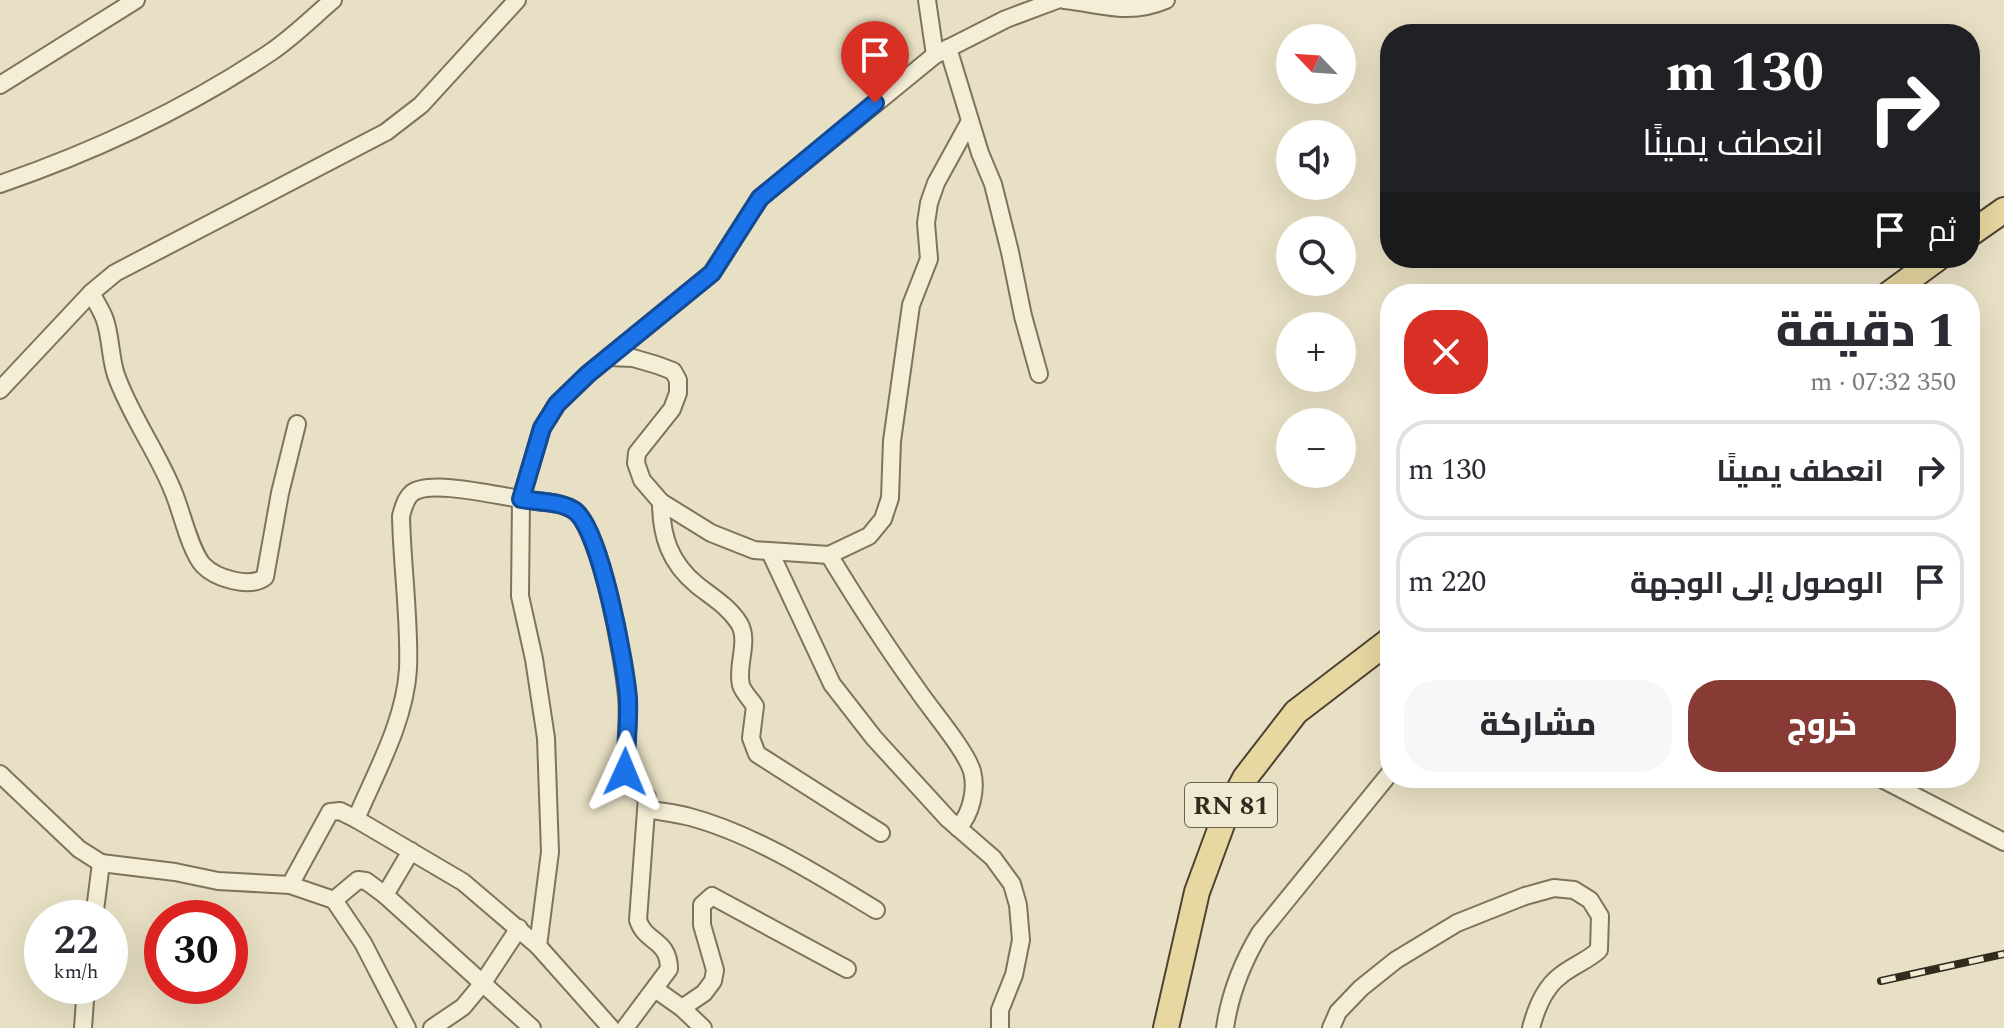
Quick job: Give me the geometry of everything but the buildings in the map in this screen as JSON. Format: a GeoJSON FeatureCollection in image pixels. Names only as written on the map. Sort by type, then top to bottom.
{"type":"FeatureCollection","features":[{"type":"Feature","properties":{"kind":"main road"},"geometry":{"type":"LineString","coordinates":[[1980,227],[2004,210]]}},
{"type":"Feature","properties":{"kind":"main road"},"geometry":{"type":"LineString","coordinates":[[1903,284],[1924,268]]}},
{"type":"Feature","properties":{"kind":"main road","name":"RN 81"},"geometry":{"type":"LineString","coordinates":[[1166,1028],[1197,892],[1225,816],[1245,778],[1296,712],[1380,648]]}},
{"type":"Feature","properties":{"kind":"street"},"geometry":{"type":"LineString","coordinates":[[0,85],[136,0]]}},
{"type":"Feature","properties":{"kind":"street"},"geometry":{"type":"LineString","coordinates":[[0,184],[120,138],[164,117],[274,50],[333,0]]}},
{"type":"Feature","properties":{"kind":"street"},"geometry":{"type":"LineString","coordinates":[[0,390],[91,293],[115,273],[386,132],[421,105],[517,0]]}},
{"type":"Feature","properties":{"kind":"street"},"geometry":{"type":"LineString","coordinates":[[927,0],[941,51],[993,184],[1039,374]]}},
{"type":"Feature","properties":{"kind":"street"},"geometry":{"type":"LineString","coordinates":[[538,946],[550,852],[546,738],[534,659],[520,596],[521,499],[542,428],[557,404],[712,273],[760,198],[941,51],[1006,19],[1057,0]]}},
{"type":"Feature","properties":{"kind":"street"},"geometry":{"type":"LineString","coordinates":[[1064,0],[1124,10],[1147,8],[1166,0]]}},
{"type":"Feature","properties":{"kind":"street"},"geometry":{"type":"LineString","coordinates":[[609,357],[633,358],[657,365],[673,371],[678,380],[678,393],[672,409],[637,453],[636,463],[642,480],[661,502],[711,533],[754,550],[829,555],[869,536],[883,519],[890,498],[892,441],[911,305],[929,259],[926,223],[929,203],[936,183],[970,121]]}},
{"type":"Feature","properties":{"kind":"street"},"geometry":{"type":"LineString","coordinates":[[91,293],[105,320],[115,372],[172,488],[197,557],[208,570],[248,582],[257,582],[265,577],[280,493],[297,424]]}},
{"type":"Feature","properties":{"kind":"street"},"geometry":{"type":"LineString","coordinates":[[356,819],[388,743],[404,695],[408,669],[401,516],[407,499],[414,492],[436,487],[567,506],[584,520],[593,539],[615,622],[628,699],[627,783],[647,797],[638,920],[640,927],[663,946],[669,957],[669,969],[625,1028]]}},
{"type":"Feature","properties":{"kind":"street"},"geometry":{"type":"LineString","coordinates":[[661,502],[661,525],[666,546],[676,564],[694,583],[722,603],[741,625],[741,686],[755,706],[751,738],[757,754],[881,833]]}},
{"type":"Feature","properties":{"kind":"street"},"geometry":{"type":"LineString","coordinates":[[770,552],[832,684],[874,738],[958,828],[993,858],[1012,884],[1018,905],[1021,940],[1014,975],[1000,1010],[1000,1028]]}},
{"type":"Feature","properties":{"kind":"street"},"geometry":{"type":"LineString","coordinates":[[829,555],[972,771],[972,803],[965,821],[958,828]]}},
{"type":"Feature","properties":{"kind":"street"},"geometry":{"type":"LineString","coordinates":[[0,774],[79,849],[101,863],[218,881],[290,885],[334,900],[363,943],[407,1028]]}},
{"type":"Feature","properties":{"kind":"street"},"geometry":{"type":"LineString","coordinates":[[1225,1028],[1234,985],[1260,933],[1380,785]]}},
{"type":"Feature","properties":{"kind":"street"},"geometry":{"type":"LineString","coordinates":[[1903,788],[2004,842]]}},
{"type":"Feature","properties":{"kind":"street"},"geometry":{"type":"LineString","coordinates":[[647,809],[688,816],[718,826],[829,881],[876,910]]}},
{"type":"Feature","properties":{"kind":"street"},"geometry":{"type":"LineString","coordinates":[[290,885],[327,814],[340,811],[463,882],[538,946],[611,1028]]}},
{"type":"Feature","properties":{"kind":"street"},"geometry":{"type":"LineString","coordinates":[[385,895],[411,851]]}},
{"type":"Feature","properties":{"kind":"street"},"geometry":{"type":"LineString","coordinates":[[96,900],[101,863]]}},
{"type":"Feature","properties":{"kind":"street"},"geometry":{"type":"LineString","coordinates":[[334,900],[358,880],[366,881],[532,1028]]}},
{"type":"Feature","properties":{"kind":"street"},"geometry":{"type":"LineString","coordinates":[[1331,1028],[1338,1012],[1361,988],[1396,960],[1457,923],[1554,888],[1574,890],[1590,900],[1600,916],[1599,950],[1552,984],[1531,1028]]}},
{"type":"Feature","properties":{"kind":"street"},"geometry":{"type":"LineString","coordinates":[[682,1008],[704,993],[713,981],[715,970],[702,925],[702,905],[712,896],[847,969]]}},
{"type":"Feature","properties":{"kind":"street"},"geometry":{"type":"LineString","coordinates":[[432,1028],[463,1007],[519,928]]}},
{"type":"Feature","properties":{"kind":"street"},"geometry":{"type":"LineString","coordinates":[[655,989],[703,1028]]}},
{"type":"Feature","properties":{"kind":"street"},"geometry":{"type":"LineString","coordinates":[[83,1028],[85,1004]]}},
{"type":"Feature","properties":{"kind":"railway"},"geometry":{"type":"LineString","coordinates":[[1881,981],[2004,954]]}},
{"type":"Feature","properties":{"kind":"route"},"geometry":{"type":"LineString","coordinates":[[625,772],[628,699],[615,622],[593,539],[584,520],[567,506],[521,499],[542,428],[557,404],[588,374],[712,273],[760,198],[875,103]]}}]}
